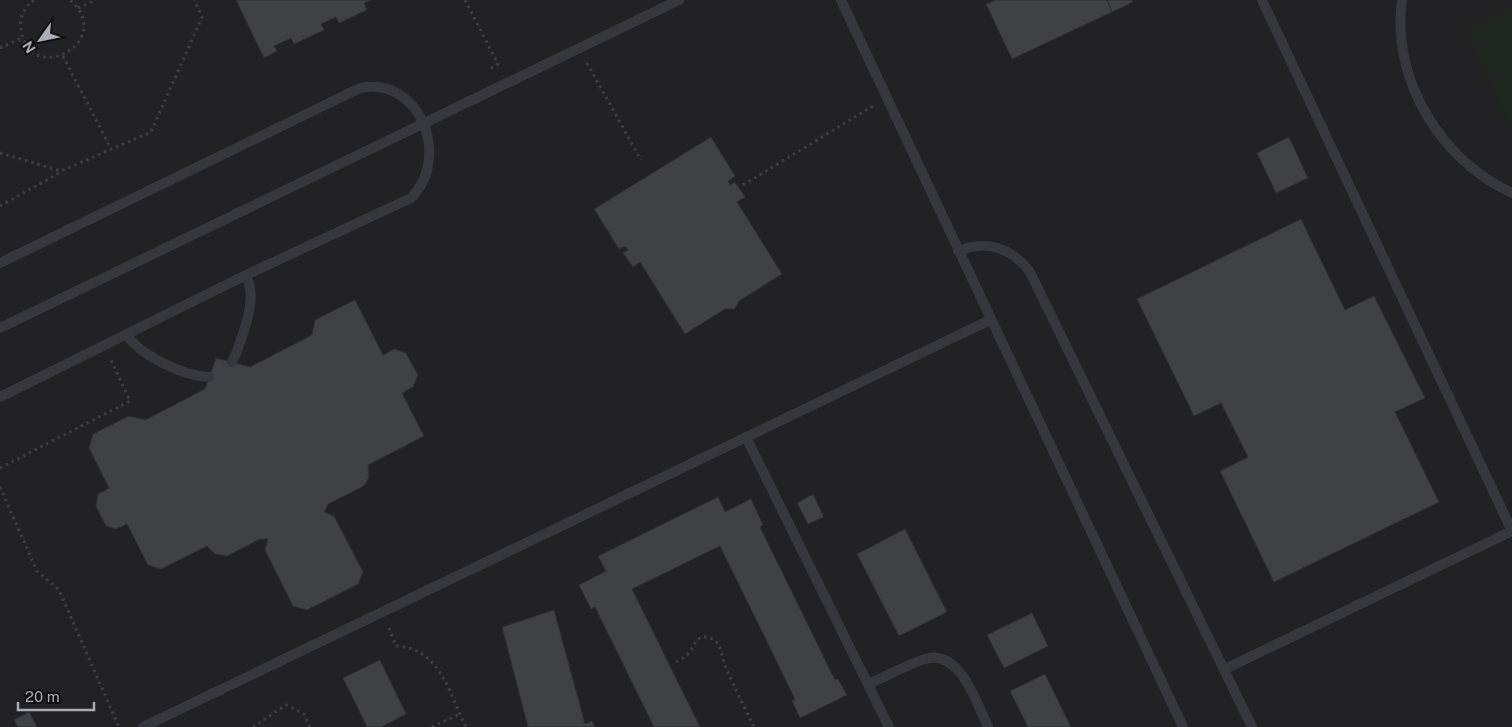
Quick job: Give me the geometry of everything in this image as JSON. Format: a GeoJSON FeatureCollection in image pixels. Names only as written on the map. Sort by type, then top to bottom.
{"type":"FeatureCollection","features":[{"type":"Feature","properties":{"kind":"lane"},"geometry":{"type":"LineString","coordinates":[[0,328],[679,0]]}},
{"type":"Feature","properties":{"kind":"lane"},"geometry":{"type":"LineString","coordinates":[[841,0],[1183,727]]}},
{"type":"Feature","properties":{"kind":"lane"},"geometry":{"type":"LineString","coordinates":[[1226,669],[1512,531],[1262,0]]}},
{"type":"Feature","properties":{"kind":"lane"},"geometry":{"type":"LineString","coordinates":[[1402,0],[1401,31],[1405,58],[1412,85],[1424,110],[1438,134],[1456,154],[1477,173],[1512,193]]}},
{"type":"Feature","properties":{"kind":"lane"},"geometry":{"type":"LineString","coordinates":[[0,263],[360,88],[377,87],[403,98],[424,122],[430,149],[422,183],[411,198],[246,275],[0,397]]}},
{"type":"Feature","properties":{"kind":"lane"},"geometry":{"type":"LineString","coordinates":[[958,251],[970,246],[998,247],[1021,260],[1030,272],[1226,669],[1252,727]]}},
{"type":"Feature","properties":{"kind":"lane"},"geometry":{"type":"LineString","coordinates":[[232,362],[251,302],[251,288],[246,275]]}},
{"type":"Feature","properties":{"kind":"lane"},"geometry":{"type":"LineString","coordinates":[[142,727],[990,320]]}},
{"type":"Feature","properties":{"kind":"lane"},"geometry":{"type":"LineString","coordinates":[[127,335],[144,354],[191,374],[209,377]]}},
{"type":"Feature","properties":{"kind":"lane"},"geometry":{"type":"LineString","coordinates":[[746,438],[889,727]]}},
{"type":"Feature","properties":{"kind":"lane"},"geometry":{"type":"LineString","coordinates":[[868,684],[927,658],[938,658],[948,661],[963,676],[988,727]]}},
{"type":"Feature","properties":{"kind":"path"},"geometry":{"type":"LineString","coordinates":[[34,0],[22,14],[20,26],[22,38],[29,48],[39,55],[51,58],[63,56],[75,48],[82,36],[83,22],[78,8],[70,0]]}},
{"type":"Feature","properties":{"kind":"path"},"geometry":{"type":"LineString","coordinates":[[78,8],[96,0]]}},
{"type":"Feature","properties":{"kind":"path"},"geometry":{"type":"LineString","coordinates":[[0,206],[61,171],[150,132],[202,17],[194,0]]}},
{"type":"Feature","properties":{"kind":"path"},"geometry":{"type":"LineString","coordinates":[[465,0],[498,64],[484,73]]}},
{"type":"Feature","properties":{"kind":"path"},"geometry":{"type":"LineString","coordinates":[[0,48],[22,38]]}},
{"type":"Feature","properties":{"kind":"path"},"geometry":{"type":"LineString","coordinates":[[578,48],[641,160]]}},
{"type":"Feature","properties":{"kind":"path"},"geometry":{"type":"LineString","coordinates":[[63,56],[111,149]]}},
{"type":"Feature","properties":{"kind":"path"},"geometry":{"type":"LineString","coordinates":[[743,185],[887,98]]}},
{"type":"Feature","properties":{"kind":"path"},"geometry":{"type":"LineString","coordinates":[[0,153],[61,171]]}},
{"type":"Feature","properties":{"kind":"path"},"geometry":{"type":"LineString","coordinates":[[0,468],[130,401],[104,346]]}},
{"type":"Feature","properties":{"kind":"path"},"geometry":{"type":"LineString","coordinates":[[0,487],[37,571],[59,590],[119,727]]}},
{"type":"Feature","properties":{"kind":"path"},"geometry":{"type":"LineString","coordinates":[[382,612],[396,646],[416,649],[432,661],[466,727]]}},
{"type":"Feature","properties":{"kind":"path"},"geometry":{"type":"LineString","coordinates":[[676,662],[688,655],[696,640],[702,637],[715,640],[719,646],[727,671],[754,727]]}},
{"type":"Feature","properties":{"kind":"path"},"geometry":{"type":"LineString","coordinates":[[253,727],[286,705],[304,714],[310,727]]}},
{"type":"Feature","properties":{"kind":"path"},"geometry":{"type":"LineString","coordinates":[[432,727],[460,714]]}},
{"type":"Feature","properties":{"kind":"shaded area"},"geometry":{"type":"Polygon","coordinates":[[[0,0],[1512,0],[1512,727],[0,727],[0,0]]]}},
{"type":"Feature","properties":{"kind":"shaded area"},"geometry":{"type":"Polygon","coordinates":[[[1512,6],[1512,128],[1464,30],[1512,6]]]}},
{"type":"Feature","properties":{"kind":"building"},"geometry":{"type":"Polygon","coordinates":[[[236,0],[371,0],[364,3],[367,10],[339,23],[336,17],[321,24],[324,30],[294,44],[291,38],[274,46],[277,51],[264,58],[236,0]]]}},
{"type":"Feature","properties":{"kind":"building"},"geometry":{"type":"Polygon","coordinates":[[[996,0],[1107,0],[1112,12],[1012,59],[986,4],[996,0]]]}},
{"type":"Feature","properties":{"kind":"building"},"geometry":{"type":"Polygon","coordinates":[[[1107,0],[1132,0],[1133,2],[1112,12],[1107,0]]]}},
{"type":"Feature","properties":{"kind":"building"},"geometry":{"type":"Polygon","coordinates":[[[711,137],[735,176],[728,181],[730,185],[735,182],[745,197],[737,202],[782,274],[739,301],[735,309],[725,309],[685,334],[640,262],[633,267],[623,253],[628,250],[625,246],[619,249],[594,209],[711,137]]]}},
{"type":"Feature","properties":{"kind":"building"},"geometry":{"type":"Polygon","coordinates":[[[1289,137],[1308,178],[1276,193],[1257,153],[1289,137]]]}},
{"type":"Feature","properties":{"kind":"building"},"geometry":{"type":"Polygon","coordinates":[[[1301,219],[1345,310],[1374,296],[1425,398],[1395,412],[1439,502],[1274,582],[1220,471],[1248,457],[1221,403],[1194,416],[1137,299],[1301,219]]]}},
{"type":"Feature","properties":{"kind":"building"},"geometry":{"type":"Polygon","coordinates":[[[355,300],[383,355],[394,349],[406,353],[418,375],[413,387],[402,393],[424,436],[368,465],[369,477],[366,483],[362,487],[328,504],[324,512],[334,516],[363,572],[358,584],[307,610],[293,606],[265,550],[268,539],[260,539],[227,556],[215,554],[207,546],[161,569],[148,565],[127,524],[116,529],[106,526],[96,506],[98,494],[109,488],[89,448],[93,434],[129,416],[145,420],[205,389],[216,358],[250,367],[312,335],[315,320],[355,300]]]}},
{"type":"Feature","properties":{"kind":"building"},"geometry":{"type":"Polygon","coordinates":[[[813,494],[824,517],[808,524],[797,503],[813,494]]]}},
{"type":"Feature","properties":{"kind":"building"},"geometry":{"type":"Polygon","coordinates":[[[718,497],[725,512],[751,499],[763,525],[760,527],[835,680],[838,679],[847,695],[800,718],[792,701],[795,699],[720,546],[632,589],[700,727],[654,727],[595,607],[591,609],[579,585],[606,571],[598,556],[718,497]]]}},
{"type":"Feature","properties":{"kind":"building"},"geometry":{"type":"Polygon","coordinates":[[[905,529],[947,612],[899,636],[857,554],[905,529]]]}},
{"type":"Feature","properties":{"kind":"building"},"geometry":{"type":"Polygon","coordinates":[[[554,610],[585,724],[592,721],[595,727],[528,727],[502,627],[554,610]]]}},
{"type":"Feature","properties":{"kind":"building"},"geometry":{"type":"Polygon","coordinates":[[[1032,613],[1048,646],[1004,668],[987,635],[1032,613]]]}},
{"type":"Feature","properties":{"kind":"building"},"geometry":{"type":"Polygon","coordinates":[[[380,660],[406,714],[381,727],[367,727],[343,678],[380,660]]]}},
{"type":"Feature","properties":{"kind":"building"},"geometry":{"type":"Polygon","coordinates":[[[1045,674],[1071,727],[1028,727],[1010,691],[1045,674]]]}},
{"type":"Feature","properties":{"kind":"building"},"geometry":{"type":"Polygon","coordinates":[[[29,712],[37,727],[18,727],[14,720],[29,712]]]}}]}
